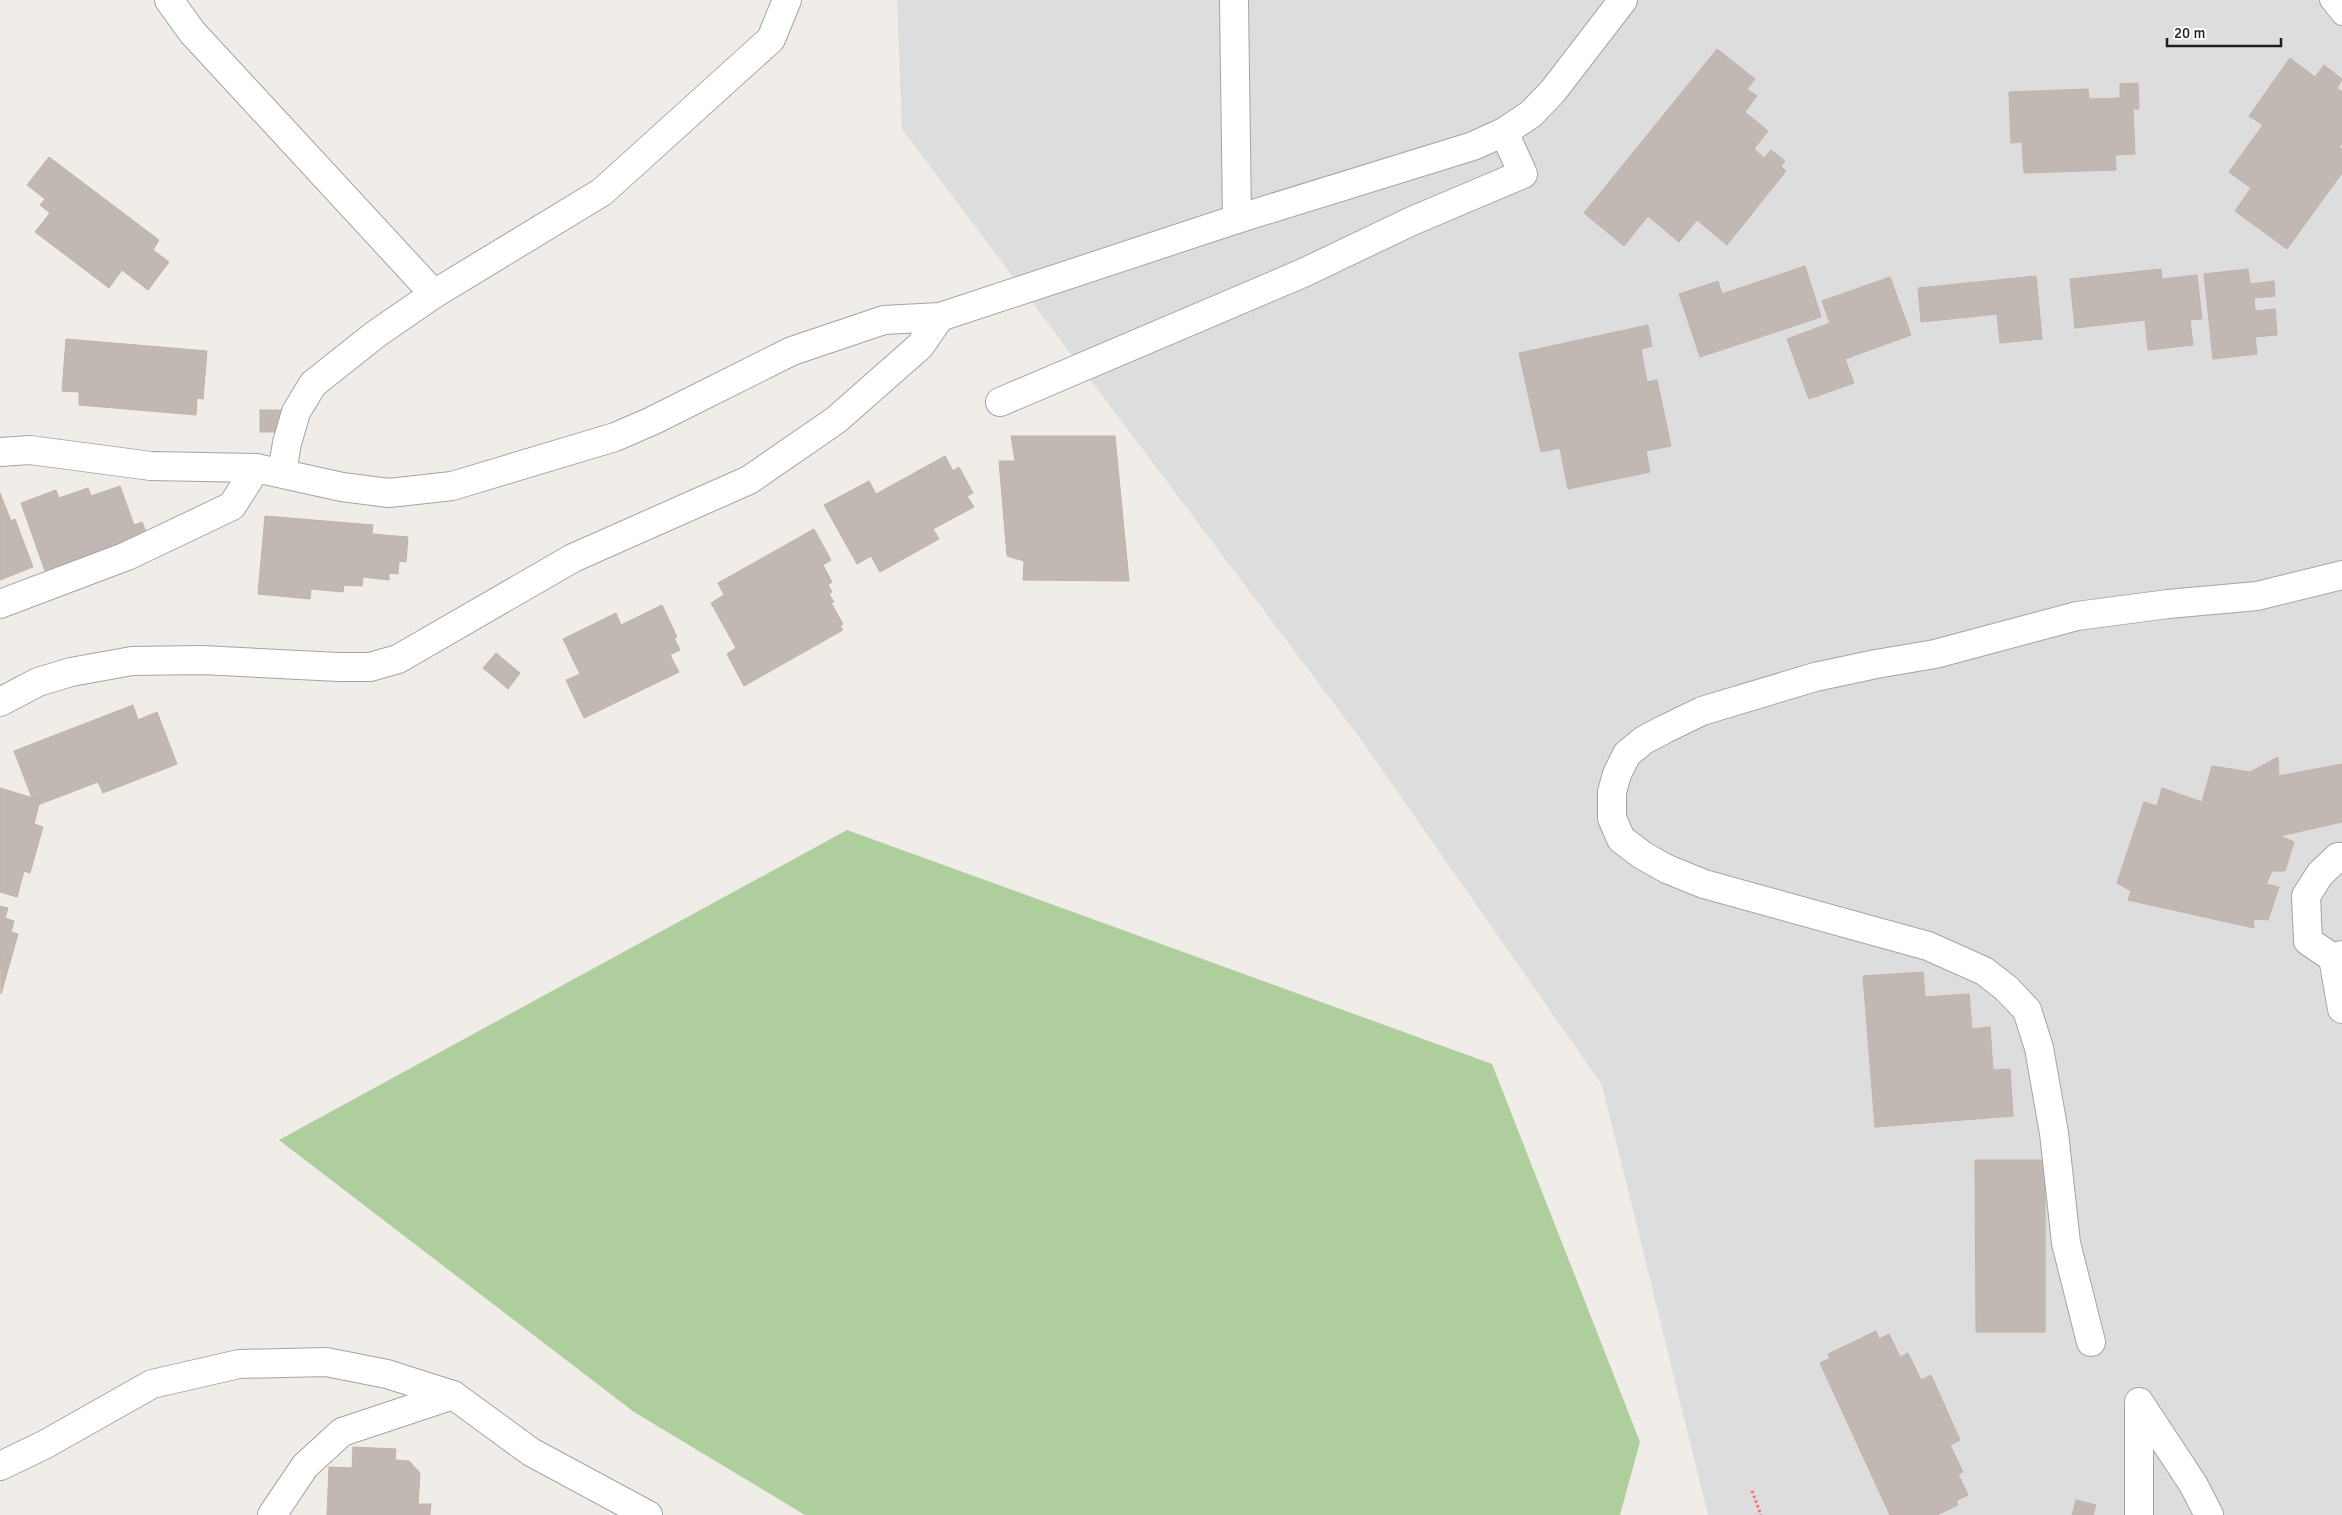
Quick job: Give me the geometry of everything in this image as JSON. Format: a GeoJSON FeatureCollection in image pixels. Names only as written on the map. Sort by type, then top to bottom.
{"type":"FeatureCollection","features":[{"type":"Feature","properties":{"kind":"street"},"geometry":{"type":"LineString","coordinates":[[170,0],[192,32],[434,294]]}},
{"type":"Feature","properties":{"kind":"street"},"geometry":{"type":"LineString","coordinates":[[282,474],[286,443],[296,412],[313,384],[369,339],[434,294],[602,192],[771,39],[787,0]]}},
{"type":"Feature","properties":{"kind":"street"},"geometry":{"type":"LineString","coordinates":[[1234,0],[1237,218]]}},
{"type":"Feature","properties":{"kind":"street"},"geometry":{"type":"LineString","coordinates":[[0,452],[30,450],[151,466],[256,468],[342,487],[389,493],[452,486],[614,437],[652,421],[792,351],[884,320],[940,317],[1237,218],[1473,146],[1504,132],[1530,114],[1553,91],[1623,0]]}},
{"type":"Feature","properties":{"kind":"street"},"geometry":{"type":"LineString","coordinates":[[1000,402],[1303,273],[1412,221],[1523,174],[1504,132]]}},
{"type":"Feature","properties":{"kind":"street"},"geometry":{"type":"LineString","coordinates":[[0,702],[38,682],[71,672],[132,661],[202,660],[370,667],[398,659],[421,648],[495,602],[573,558],[749,480],[836,420],[920,346],[940,317]]}},
{"type":"Feature","properties":{"kind":"street"},"geometry":{"type":"LineString","coordinates":[[0,604],[127,556],[232,506],[256,468]]}},
{"type":"Feature","properties":{"kind":"street"},"geometry":{"type":"LineString","coordinates":[[2091,1342],[2066,1243],[2054,1133],[2039,1048],[2027,1010],[2006,988],[1984,971],[1928,946],[1704,884],[1667,869],[1642,855],[1622,839],[1612,818],[1612,792],[1617,774],[1627,754],[1644,740],[1702,711],[1815,677],[1935,654],[2077,616],[2168,604],[2257,596],[2342,575]]}},
{"type":"Feature","properties":{"kind":"street"},"geometry":{"type":"LineString","coordinates":[[2342,857],[2338,857],[2320,874],[2306,896],[2308,941],[2338,956],[2342,1009]]}},
{"type":"Feature","properties":{"kind":"street"},"geometry":{"type":"LineString","coordinates":[[0,1466],[44,1445],[152,1384],[239,1364],[326,1362],[387,1374],[453,1395],[531,1452],[648,1515]]}},
{"type":"Feature","properties":{"kind":"street"},"geometry":{"type":"LineString","coordinates":[[272,1515],[305,1466],[342,1432],[453,1395]]}},
{"type":"Feature","properties":{"kind":"street"},"geometry":{"type":"LineString","coordinates":[[2139,1515],[2139,1402],[2193,1484],[2210,1515]]}},
{"type":"Feature","properties":{"kind":"lane"},"geometry":{"type":"LineString","coordinates":[[2330,0],[2342,15]]}},
{"type":"Feature","properties":{"kind":"path"},"geometry":{"type":"LineString","coordinates":[[1752,1491],[1761,1515]]}},
{"type":"Feature","properties":{"kind":"shaded area"},"geometry":{"type":"Polygon","coordinates":[[[897,0],[2342,0],[2342,1515],[1708,1515],[1602,1085],[1362,741],[902,129],[897,0]]]}},
{"type":"Feature","properties":{"kind":"green space"},"geometry":{"type":"Polygon","coordinates":[[[847,830],[1492,1064],[1640,1442],[1620,1515],[805,1515],[634,1412],[279,1140],[847,830]]]}},
{"type":"Feature","properties":{"kind":"building"},"geometry":{"type":"Polygon","coordinates":[[[1717,49],[1755,79],[1747,89],[1757,96],[1745,112],[1768,131],[1754,149],[1764,158],[1771,150],[1785,161],[1781,166],[1786,171],[1727,245],[1697,220],[1679,242],[1648,216],[1624,246],[1584,213],[1717,49]]]}},
{"type":"Feature","properties":{"kind":"building"},"geometry":{"type":"Polygon","coordinates":[[[2290,58],[2315,77],[2324,65],[2342,79],[2337,88],[2342,92],[2342,143],[2339,147],[2342,149],[2342,173],[2287,249],[2235,211],[2251,188],[2229,172],[2263,125],[2249,116],[2290,58]]]}},
{"type":"Feature","properties":{"kind":"building"},"geometry":{"type":"Polygon","coordinates":[[[2138,83],[2139,109],[2133,109],[2135,154],[2115,155],[2116,170],[2024,173],[2022,142],[2011,143],[2009,92],[2088,89],[2089,99],[2120,98],[2120,84],[2138,83]]]}},
{"type":"Feature","properties":{"kind":"building"},"geometry":{"type":"Polygon","coordinates":[[[49,157],[159,240],[153,250],[169,262],[148,290],[122,270],[109,288],[35,232],[50,213],[40,205],[45,199],[27,185],[49,157]]]}},
{"type":"Feature","properties":{"kind":"building"},"geometry":{"type":"Polygon","coordinates":[[[1805,266],[1821,317],[1700,357],[1679,294],[1718,281],[1722,294],[1805,266]]]}},
{"type":"Feature","properties":{"kind":"building"},"geometry":{"type":"Polygon","coordinates":[[[2161,269],[2162,279],[2197,275],[2202,319],[2190,320],[2193,345],[2148,350],[2145,320],[2075,328],[2070,279],[2161,269]]]}},
{"type":"Feature","properties":{"kind":"building"},"geometry":{"type":"Polygon","coordinates":[[[2248,269],[2250,284],[2274,281],[2275,296],[2254,298],[2255,311],[2275,309],[2277,335],[2255,337],[2257,354],[2213,359],[2204,274],[2248,269]]]}},
{"type":"Feature","properties":{"kind":"building"},"geometry":{"type":"Polygon","coordinates":[[[2036,276],[2042,339],[2000,343],[1997,314],[1921,322],[1918,288],[2036,276]]]}},
{"type":"Feature","properties":{"kind":"building"},"geometry":{"type":"Polygon","coordinates":[[[1890,277],[1911,335],[1845,359],[1854,383],[1809,399],[1787,339],[1830,323],[1822,301],[1890,277]]]}},
{"type":"Feature","properties":{"kind":"building"},"geometry":{"type":"Polygon","coordinates":[[[1648,325],[1652,346],[1641,349],[1647,382],[1657,380],[1671,446],[1646,451],[1650,472],[1568,489],[1560,448],[1541,452],[1519,353],[1648,325]]]}},
{"type":"Feature","properties":{"kind":"building"},"geometry":{"type":"Polygon","coordinates":[[[66,339],[207,351],[203,399],[197,398],[196,415],[79,405],[79,392],[62,391],[66,339]]]}},
{"type":"Feature","properties":{"kind":"building"},"geometry":{"type":"Polygon","coordinates":[[[260,410],[286,410],[286,432],[260,432],[260,410]]]}},
{"type":"Feature","properties":{"kind":"building"},"geometry":{"type":"Polygon","coordinates":[[[1011,436],[1115,436],[1129,581],[1023,580],[1024,561],[1007,556],[999,461],[1015,461],[1011,436]]]}},
{"type":"Feature","properties":{"kind":"building"},"geometry":{"type":"Polygon","coordinates":[[[945,456],[953,471],[959,467],[973,493],[967,496],[974,507],[933,529],[939,539],[880,572],[871,556],[857,564],[824,505],[869,481],[876,494],[945,456]]]}},
{"type":"Feature","properties":{"kind":"building"},"geometry":{"type":"Polygon","coordinates":[[[120,486],[134,525],[142,522],[147,534],[45,571],[21,503],[56,490],[59,498],[88,488],[91,496],[120,486]]]}},
{"type":"Feature","properties":{"kind":"building"},"geometry":{"type":"Polygon","coordinates":[[[0,493],[11,521],[15,519],[33,567],[0,580],[0,493]]]}},
{"type":"Feature","properties":{"kind":"building"},"geometry":{"type":"Polygon","coordinates":[[[265,516],[373,525],[372,534],[408,537],[406,562],[399,561],[398,574],[389,573],[389,580],[363,577],[362,586],[344,585],[343,592],[311,589],[310,599],[258,594],[265,516]]]}},
{"type":"Feature","properties":{"kind":"building"},"geometry":{"type":"Polygon","coordinates":[[[814,529],[831,560],[823,565],[832,582],[828,585],[832,592],[829,594],[834,602],[831,603],[843,624],[840,626],[843,630],[744,686],[727,654],[736,648],[711,603],[724,595],[718,583],[814,529]]]}},
{"type":"Feature","properties":{"kind":"building"},"geometry":{"type":"Polygon","coordinates":[[[662,605],[677,637],[674,638],[680,650],[670,655],[679,672],[584,718],[566,680],[580,674],[563,639],[616,613],[621,625],[662,605]]]}},
{"type":"Feature","properties":{"kind":"building"},"geometry":{"type":"Polygon","coordinates":[[[496,653],[520,673],[508,689],[483,668],[496,653]]]}},
{"type":"Feature","properties":{"kind":"building"},"geometry":{"type":"Polygon","coordinates":[[[133,705],[138,720],[157,712],[177,764],[103,793],[98,782],[35,806],[14,751],[133,705]]]}},
{"type":"Feature","properties":{"kind":"building"},"geometry":{"type":"Polygon","coordinates":[[[2278,757],[2279,776],[2342,764],[2342,822],[2280,836],[2294,842],[2285,871],[2272,871],[2266,884],[2279,887],[2268,920],[2253,919],[2254,928],[2128,900],[2131,891],[2117,883],[2144,802],[2157,806],[2162,788],[2202,802],[2212,766],[2250,772],[2278,757]]]}},
{"type":"Feature","properties":{"kind":"building"},"geometry":{"type":"Polygon","coordinates":[[[0,788],[40,800],[34,824],[43,827],[30,873],[24,871],[17,897],[0,892],[0,788]]]}},
{"type":"Feature","properties":{"kind":"building"},"geometry":{"type":"Polygon","coordinates":[[[0,906],[8,908],[5,918],[14,921],[11,932],[18,934],[1,994],[0,906]]]}},
{"type":"Feature","properties":{"kind":"building"},"geometry":{"type":"Polygon","coordinates":[[[1923,972],[1925,997],[1969,994],[1972,1029],[1990,1027],[1993,1070],[2010,1069],[2013,1116],[1875,1127],[1863,976],[1923,972]]]}},
{"type":"Feature","properties":{"kind":"building"},"geometry":{"type":"Polygon","coordinates":[[[1975,1160],[2045,1160],[2045,1332],[1976,1332],[1975,1160]]]}},
{"type":"Feature","properties":{"kind":"building"},"geometry":{"type":"Polygon","coordinates":[[[1876,1331],[1879,1339],[1889,1334],[1900,1357],[1908,1353],[1921,1380],[1931,1375],[1960,1440],[1950,1445],[1963,1472],[1958,1474],[1968,1495],[1956,1501],[1958,1505],[1937,1515],[1890,1515],[1820,1363],[1830,1358],[1828,1354],[1876,1331]]]}},
{"type":"Feature","properties":{"kind":"building"},"geometry":{"type":"Polygon","coordinates":[[[353,1447],[396,1449],[395,1460],[409,1461],[420,1473],[418,1504],[431,1504],[430,1515],[327,1515],[329,1467],[352,1468],[353,1447]]]}},
{"type":"Feature","properties":{"kind":"building"},"geometry":{"type":"Polygon","coordinates":[[[2076,1500],[2096,1505],[2093,1515],[2072,1515],[2076,1500]]]}}]}
